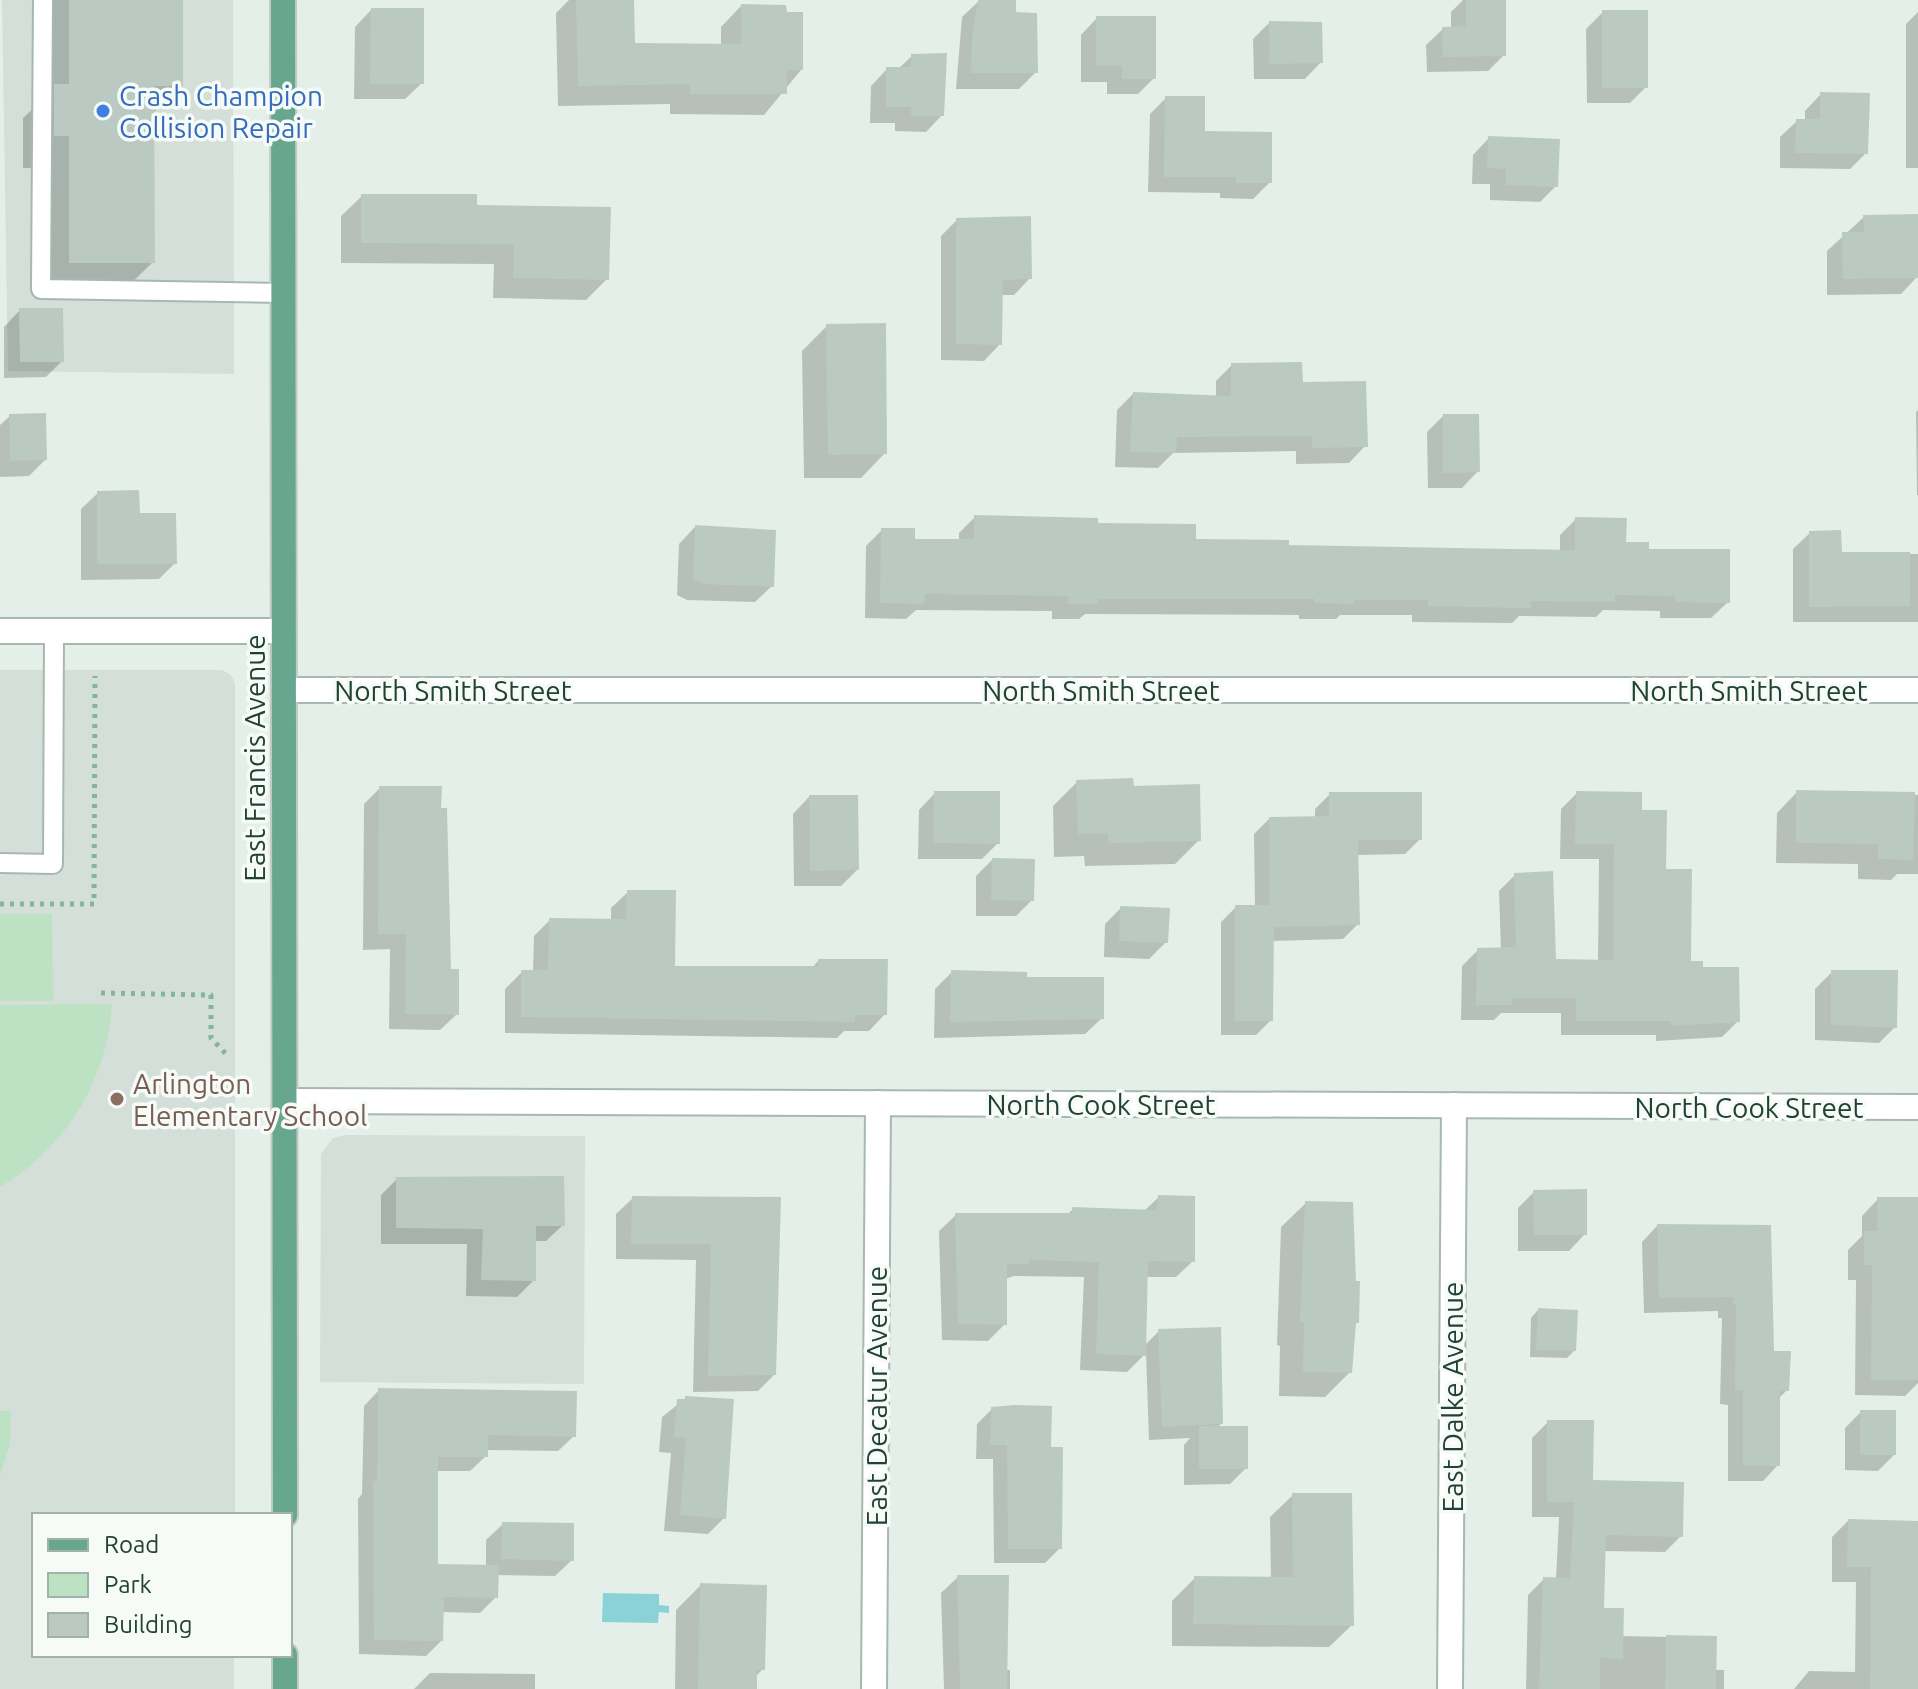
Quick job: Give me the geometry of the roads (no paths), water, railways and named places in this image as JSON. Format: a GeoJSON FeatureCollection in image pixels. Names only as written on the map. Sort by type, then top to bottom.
{"type":"FeatureCollection","features":[{"type":"Feature","properties":{"kind":"main road","name":"East Francis Avenue"},"geometry":{"type":"LineString","coordinates":[[283,0],[285,1513]]}},
{"type":"Feature","properties":{"kind":"main road"},"geometry":{"type":"LineString","coordinates":[[285,1657],[285,1689]]}},
{"type":"Feature","properties":{"kind":"street"},"geometry":{"type":"LineString","coordinates":[[0,631],[283,631]]}},
{"type":"Feature","properties":{"kind":"street","name":"North Smith Street"},"geometry":{"type":"LineString","coordinates":[[285,690],[1918,690]]}},
{"type":"Feature","properties":{"kind":"street","name":"North Cook Street"},"geometry":{"type":"LineString","coordinates":[[285,1101],[1918,1107]]}},
{"type":"Feature","properties":{"kind":"street","name":"East Decatur Avenue"},"geometry":{"type":"LineString","coordinates":[[874,1689],[878,1103]]}},
{"type":"Feature","properties":{"kind":"street","name":"East Dalke Avenue"},"geometry":{"type":"LineString","coordinates":[[1450,1689],[1454,1105]]}},
{"type":"Feature","properties":{"kind":"lane"},"geometry":{"type":"LineString","coordinates":[[43,0],[41,289],[283,293]]}},
{"type":"Feature","properties":{"kind":"lane"},"geometry":{"type":"LineString","coordinates":[[0,863],[53,864],[54,631]]}},
{"type":"Feature","properties":{"kind":"water"},"geometry":{"type":"Polygon","coordinates":[[[603,1593],[659,1594],[659,1605],[669,1606],[669,1613],[659,1612],[658,1623],[602,1622],[603,1593]]]}},
{"type":"Feature","properties":{"kind":"place","name":"Crash Champion Collision Repair"},"geometry":{"type":"Point","coordinates":[103,111]}},
{"type":"Feature","properties":{"kind":"place","name":"Arlington Elementary School"},"geometry":{"type":"Point","coordinates":[117,1099]}}]}
